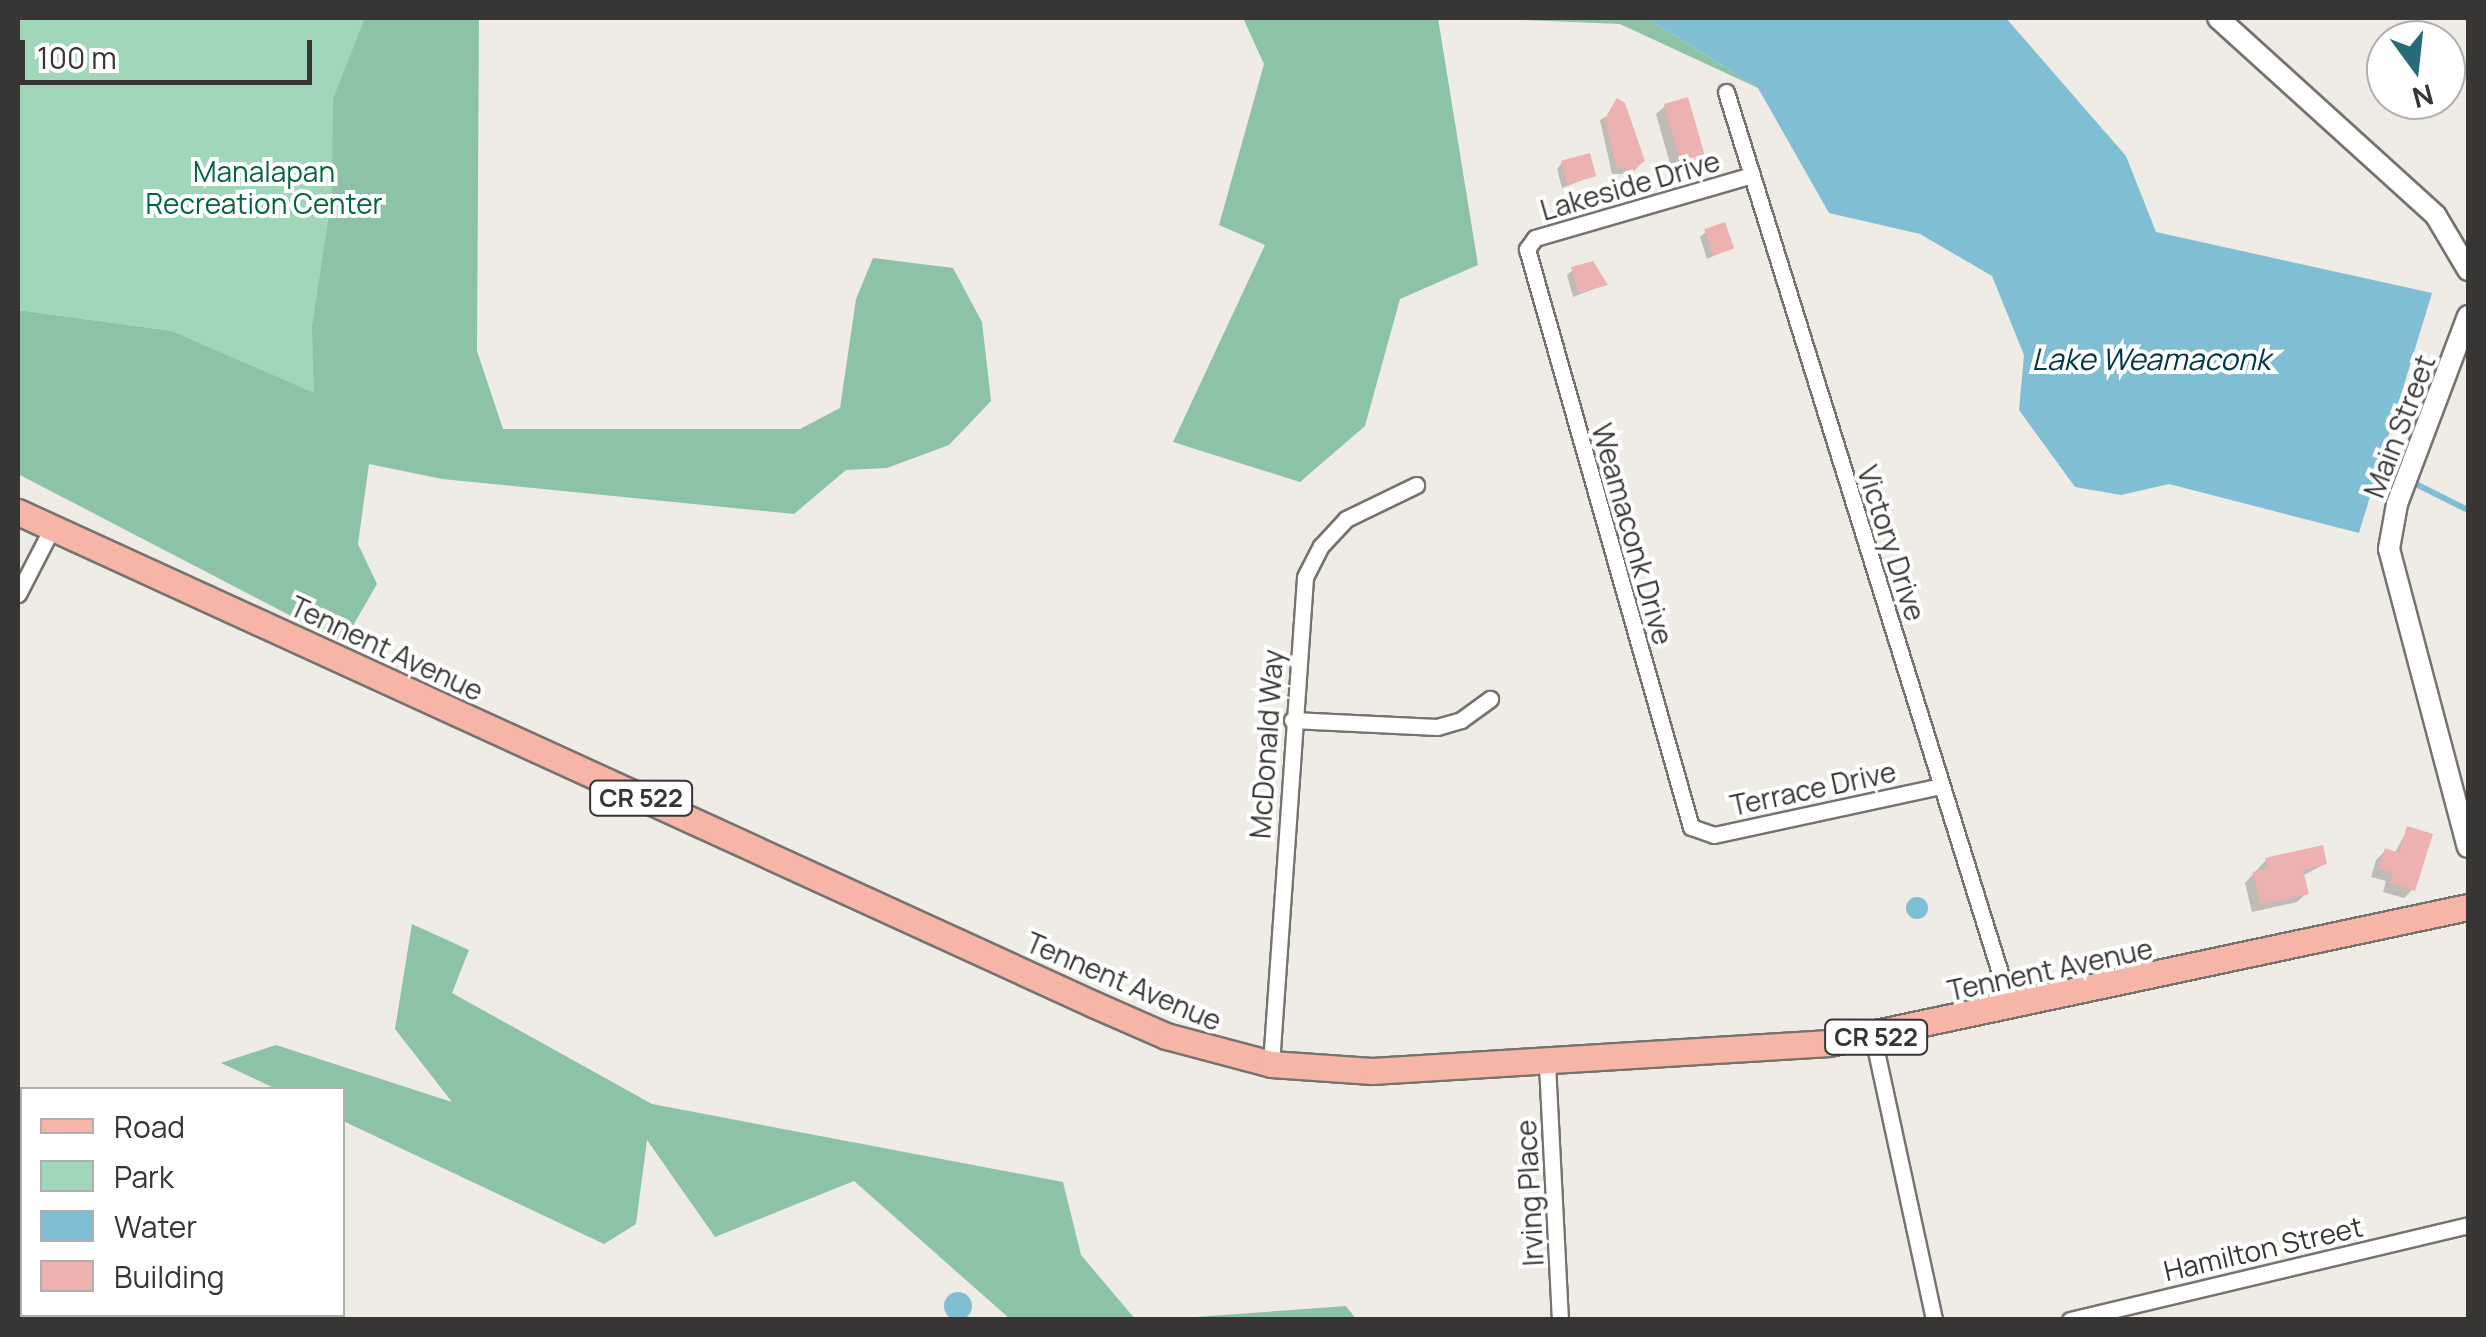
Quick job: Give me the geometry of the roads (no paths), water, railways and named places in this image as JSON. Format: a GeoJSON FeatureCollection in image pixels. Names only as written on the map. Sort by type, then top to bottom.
{"type":"FeatureCollection","features":[{"type":"Feature","properties":{"kind":"main road","name":"Tennent Avenue"},"geometry":{"type":"LineString","coordinates":[[18,512],[1110,1012],[1218,1054],[1271,1064],[1372,1071],[1546,1064],[1873,1037],[2468,907]]}},
{"type":"Feature","properties":{"kind":"street"},"geometry":{"type":"LineString","coordinates":[[2218,18],[2436,216],[2468,270]]}},
{"type":"Feature","properties":{"kind":"street","name":"Victory Drive"},"geometry":{"type":"LineString","coordinates":[[1726,92],[2011,1008]]}},
{"type":"Feature","properties":{"kind":"street","name":"Lakeside Drive"},"geometry":{"type":"LineString","coordinates":[[1527,249],[1536,238],[1752,176]]}},
{"type":"Feature","properties":{"kind":"street","name":"Weamaconk Drive"},"geometry":{"type":"LineString","coordinates":[[1527,249],[1696,832]]}},
{"type":"Feature","properties":{"kind":"street","name":"Main Street"},"geometry":{"type":"LineString","coordinates":[[2468,316],[2397,504],[2389,549],[2468,847]]}},
{"type":"Feature","properties":{"kind":"street","name":"McDonald Way"},"geometry":{"type":"LineString","coordinates":[[1271,1064],[1300,600],[1314,558],[1346,519],[1416,485]]}},
{"type":"Feature","properties":{"kind":"street"},"geometry":{"type":"LineString","coordinates":[[18,594],[52,528]]}},
{"type":"Feature","properties":{"kind":"street"},"geometry":{"type":"LineString","coordinates":[[1292,720],[1437,727],[1490,699]]}},
{"type":"Feature","properties":{"kind":"street","name":"Terrace Drive"},"geometry":{"type":"LineString","coordinates":[[1696,832],[1714,836],[1941,786]]}},
{"type":"Feature","properties":{"kind":"street"},"geometry":{"type":"LineString","coordinates":[[1873,1037],[1934,1320]]}},
{"type":"Feature","properties":{"kind":"street","name":"Irving Place"},"geometry":{"type":"LineString","coordinates":[[1546,1064],[1560,1320]]}},
{"type":"Feature","properties":{"kind":"street","name":"Hamilton Street"},"geometry":{"type":"LineString","coordinates":[[2070,1320],[2468,1225]]}},
{"type":"Feature","properties":{"kind":"water","name":"Lake Weamaconk"},"geometry":{"type":"Polygon","coordinates":[[[1647,18],[2006,18],[2126,156],[2156,232],[2432,293],[2359,533],[2169,484],[2121,495],[2075,487],[2019,410],[2024,355],[1992,276],[1920,234],[1829,213],[1758,88],[1647,18]]]}},
{"type":"Feature","properties":{"kind":"water"},"geometry":{"type":"Polygon","coordinates":[[[1913,897],[1921,897],[1928,908],[1921,919],[1913,919],[1906,912],[1906,904],[1913,897]]]}},
{"type":"Feature","properties":{"kind":"water"},"geometry":{"type":"Polygon","coordinates":[[[958,1292],[968,1296],[972,1306],[968,1316],[958,1320],[948,1316],[944,1306],[948,1296],[958,1292]]]}},
{"type":"Feature","properties":{"kind":"waterway"},"geometry":{"type":"LineString","coordinates":[[2380,466],[2468,510]]}},
{"type":"Feature","properties":{"kind":"park label","name":"Manalapan Recreation Center"},"geometry":{"type":"Point","coordinates":[264,187]}}]}
